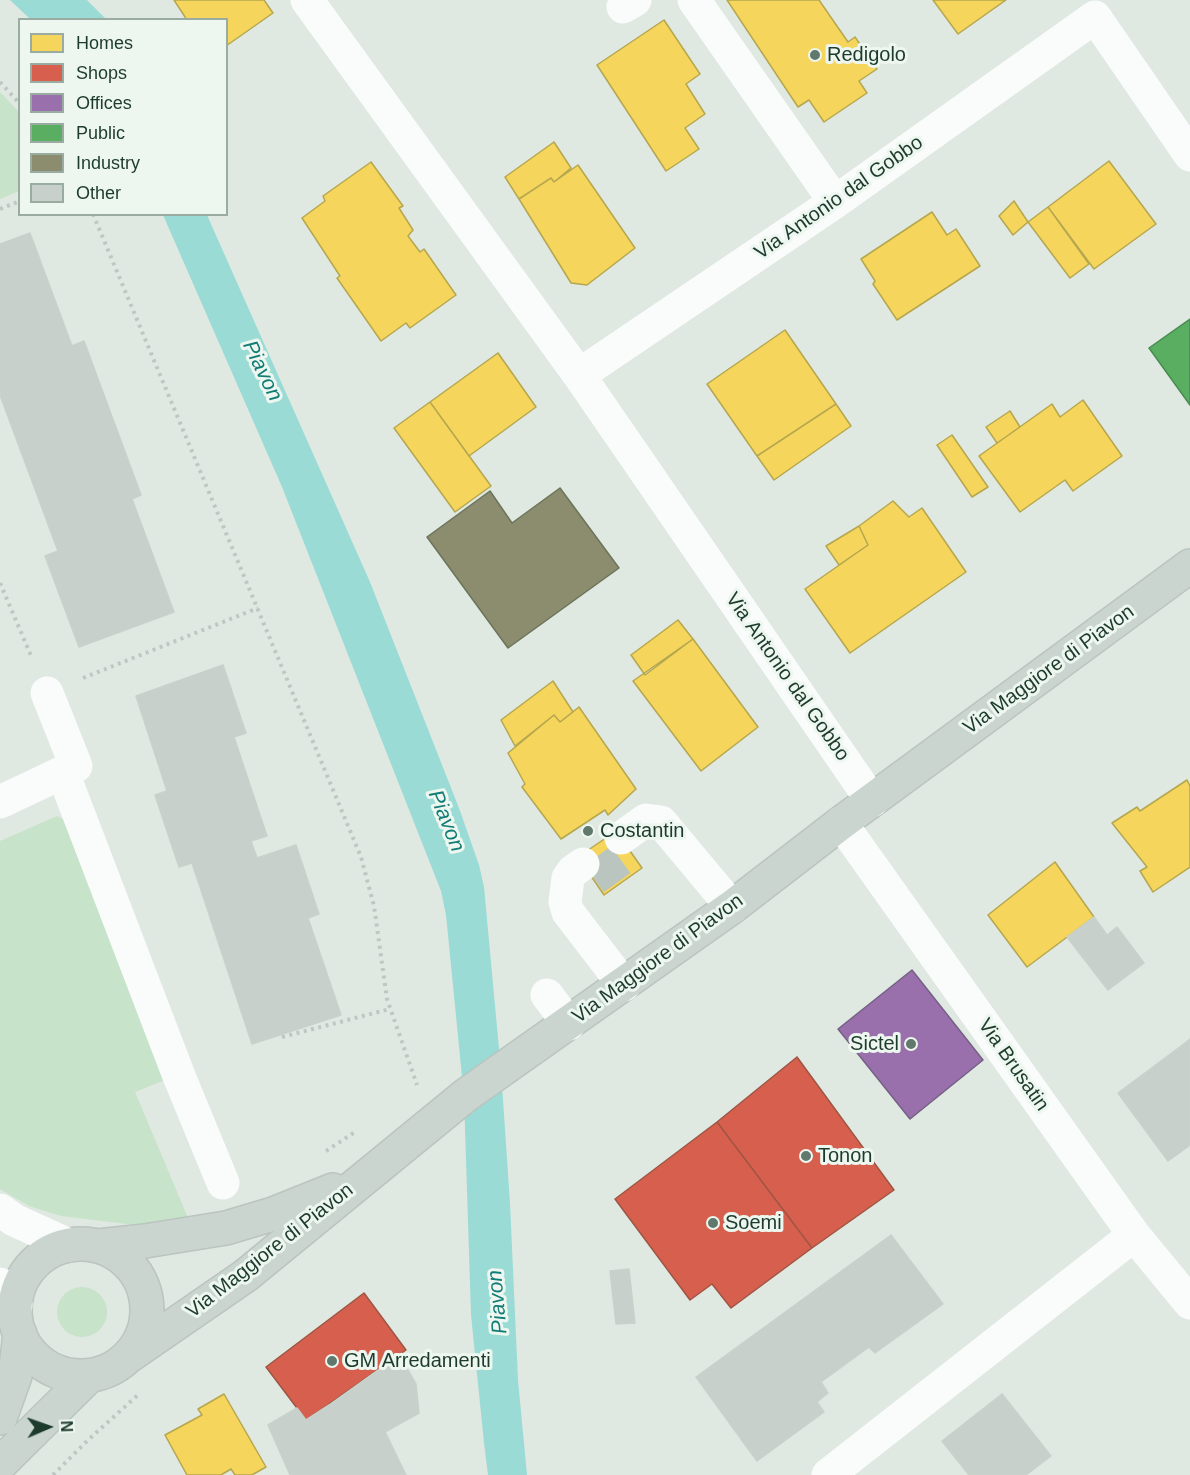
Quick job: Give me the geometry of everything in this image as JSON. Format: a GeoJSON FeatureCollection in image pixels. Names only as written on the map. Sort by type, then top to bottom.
{"type":"FeatureCollection","features":[{"type":"Feature","properties":{"kind":"main road","name":"Via Maggiore di Piavon"},"geometry":{"type":"LineString","coordinates":[[12,1308],[31,1353],[47,1367],[68,1375],[89,1376],[111,1370],[245,1275],[372,1170],[513,1061],[569,1024],[732,907],[841,823],[1190,566]]}},
{"type":"Feature","properties":{"kind":"main road"},"geometry":{"type":"LineString","coordinates":[[0,1419],[15,1376],[12,1308],[21,1284],[32,1265],[49,1252],[84,1245],[145,1241],[226,1228],[321,1197],[372,1170]]}},
{"type":"Feature","properties":{"kind":"main road","name":"Via Maggiore di Piavon"},"geometry":{"type":"LineString","coordinates":[[84,1245],[118,1255],[135,1271],[145,1292],[147,1315],[142,1337],[129,1356]]}},
{"type":"Feature","properties":{"kind":"main road","name":"Via Maggiore di Piavon"},"geometry":{"type":"LineString","coordinates":[[0,1464],[89,1376]]}},
{"type":"Feature","properties":{"kind":"street","name":"Via Antonio dal Gobbo"},"geometry":{"type":"LineString","coordinates":[[307,0],[579,375],[872,801]]}},
{"type":"Feature","properties":{"kind":"street"},"geometry":{"type":"LineString","coordinates":[[694,0],[835,202]]}},
{"type":"Feature","properties":{"kind":"street","name":"Via Antonio dal Gobbo"},"geometry":{"type":"LineString","coordinates":[[579,375],[835,202],[1099,6],[1190,154]]}},
{"type":"Feature","properties":{"kind":"street"},"geometry":{"type":"LineString","coordinates":[[0,802],[76,766],[47,693]]}},
{"type":"Feature","properties":{"kind":"street"},"geometry":{"type":"LineString","coordinates":[[63,773],[179,1076],[223,1184]]}},
{"type":"Feature","properties":{"kind":"street"},"geometry":{"type":"LineString","coordinates":[[626,845],[646,820],[661,822],[732,907]]}},
{"type":"Feature","properties":{"kind":"street","name":"Via Brusatin"},"geometry":{"type":"LineString","coordinates":[[841,823],[1134,1235],[1190,1303]]}},
{"type":"Feature","properties":{"kind":"street"},"geometry":{"type":"LineString","coordinates":[[588,871],[584,887],[574,907],[574,921],[624,985]]}},
{"type":"Feature","properties":{"kind":"street"},"geometry":{"type":"LineString","coordinates":[[547,994],[569,1024]]}},
{"type":"Feature","properties":{"kind":"street"},"geometry":{"type":"LineString","coordinates":[[0,1210],[14,1220],[84,1245]]}},
{"type":"Feature","properties":{"kind":"street"},"geometry":{"type":"LineString","coordinates":[[828,1475],[1134,1235]]}},
{"type":"Feature","properties":{"kind":"path"},"geometry":{"type":"LineString","coordinates":[[0,82],[18,102]]}},
{"type":"Feature","properties":{"kind":"path"},"geometry":{"type":"LineString","coordinates":[[0,209],[18,202]]}},
{"type":"Feature","properties":{"kind":"path"},"geometry":{"type":"LineString","coordinates":[[94,216],[361,858],[374,906],[390,1009],[418,1088],[425,1082]]}},
{"type":"Feature","properties":{"kind":"path"},"geometry":{"type":"LineString","coordinates":[[0,583],[47,693],[258,608]]}},
{"type":"Feature","properties":{"kind":"path"},"geometry":{"type":"LineString","coordinates":[[282,1037],[390,1009]]}},
{"type":"Feature","properties":{"kind":"path"},"geometry":{"type":"LineString","coordinates":[[317,1156],[363,1126]]}},
{"type":"Feature","properties":{"kind":"green space"},"geometry":{"type":"Polygon","coordinates":[[[0,92],[18,111],[18,191],[0,199],[0,92]]]}},
{"type":"Feature","properties":{"kind":"green space"},"geometry":{"type":"Polygon","coordinates":[[[57,816],[68,822],[165,1080],[135,1092],[191,1225],[135,1225],[61,1216],[29,1206],[0,1189],[0,841],[57,816]]]}},
{"type":"Feature","properties":{"kind":"green space"},"geometry":{"type":"Polygon","coordinates":[[[82,1287],[100,1294],[107,1312],[100,1330],[82,1337],[64,1330],[57,1312],[64,1294],[82,1287]]]}},
{"type":"Feature","properties":{"kind":"water"},"geometry":{"type":"Polygon","coordinates":[[[10,0],[87,0],[105,18],[29,18],[10,0]]]}},
{"type":"Feature","properties":{"kind":"water","name":"Piavon"},"geometry":{"type":"Polygon","coordinates":[[[163,216],[207,216],[370,582],[459,808],[479,865],[484,887],[501,1070],[518,1380],[527,1475],[488,1475],[471,1315],[464,1097],[446,915],[441,891],[282,487],[163,216]]]}},
{"type":"Feature","properties":{"kind":"building: Homes"},"geometry":{"type":"Polygon","coordinates":[[[174,0],[264,0],[273,13],[228,45],[228,18],[186,18],[174,0]]]}},
{"type":"Feature","properties":{"kind":"building: Homes","name":"Redigolo"},"geometry":{"type":"Polygon","coordinates":[[[727,0],[819,0],[848,42],[855,37],[877,69],[859,81],[867,93],[824,122],[809,100],[798,107],[727,0]]]}},
{"type":"Feature","properties":{"kind":"building: Homes"},"geometry":{"type":"Polygon","coordinates":[[[933,0],[1006,0],[958,34],[933,0]]]}},
{"type":"Feature","properties":{"kind":"building: Homes"},"geometry":{"type":"Polygon","coordinates":[[[664,20],[700,74],[686,84],[705,114],[685,128],[699,149],[666,171],[597,65],[664,20]]]}},
{"type":"Feature","properties":{"kind":"building: Homes"},"geometry":{"type":"Polygon","coordinates":[[[554,142],[571,168],[554,182],[551,178],[519,199],[505,177],[554,142]]]}},
{"type":"Feature","properties":{"kind":"building: Homes"},"geometry":{"type":"Polygon","coordinates":[[[1109,161],[1156,224],[1094,269],[1048,207],[1109,161]]]}},
{"type":"Feature","properties":{"kind":"building: Homes"},"geometry":{"type":"Polygon","coordinates":[[[371,162],[403,206],[399,208],[413,230],[408,236],[420,252],[424,249],[456,295],[410,328],[406,323],[381,341],[337,278],[340,276],[302,218],[325,201],[323,196],[371,162]]]}},
{"type":"Feature","properties":{"kind":"building: Homes"},"geometry":{"type":"Polygon","coordinates":[[[578,165],[635,248],[587,285],[571,283],[519,199],[551,178],[554,182],[578,165]]]}},
{"type":"Feature","properties":{"kind":"building: Homes"},"geometry":{"type":"Polygon","coordinates":[[[1014,201],[1028,222],[1013,235],[999,216],[1014,201]]]}},
{"type":"Feature","properties":{"kind":"building: Homes"},"geometry":{"type":"Polygon","coordinates":[[[1048,207],[1089,264],[1070,278],[1028,222],[1048,207]]]}},
{"type":"Feature","properties":{"kind":"building: Homes"},"geometry":{"type":"Polygon","coordinates":[[[932,212],[947,235],[956,229],[980,266],[897,320],[873,284],[875,281],[861,259],[932,212]]]}},
{"type":"Feature","properties":{"kind":"building: Homes"},"geometry":{"type":"Polygon","coordinates":[[[785,330],[836,404],[757,456],[707,384],[785,330]]]}},
{"type":"Feature","properties":{"kind":"building: Homes"},"geometry":{"type":"Polygon","coordinates":[[[498,353],[536,407],[469,456],[430,402],[498,353]]]}},
{"type":"Feature","properties":{"kind":"building: Homes"},"geometry":{"type":"Polygon","coordinates":[[[1083,400],[1122,456],[1073,491],[1065,480],[1020,512],[979,456],[1052,404],[1060,417],[1083,400]]]}},
{"type":"Feature","properties":{"kind":"building: Homes"},"geometry":{"type":"Polygon","coordinates":[[[430,402],[491,486],[455,512],[394,428],[430,402]]]}},
{"type":"Feature","properties":{"kind":"building: Homes"},"geometry":{"type":"Polygon","coordinates":[[[836,404],[851,426],[774,480],[757,456],[836,404]]]}},
{"type":"Feature","properties":{"kind":"building: Homes"},"geometry":{"type":"Polygon","coordinates":[[[1010,411],[1020,427],[997,443],[986,427],[1010,411]]]}},
{"type":"Feature","properties":{"kind":"building: Homes"},"geometry":{"type":"Polygon","coordinates":[[[952,435],[988,487],[972,497],[937,445],[952,435]]]}},
{"type":"Feature","properties":{"kind":"building: Homes"},"geometry":{"type":"Polygon","coordinates":[[[893,501],[909,517],[922,508],[966,572],[850,653],[805,589],[868,545],[859,526],[893,501]]]}},
{"type":"Feature","properties":{"kind":"building: Homes"},"geometry":{"type":"Polygon","coordinates":[[[859,526],[868,545],[839,565],[826,546],[859,526]]]}},
{"type":"Feature","properties":{"kind":"building: Homes"},"geometry":{"type":"Polygon","coordinates":[[[678,620],[693,639],[645,675],[631,655],[678,620]]]}},
{"type":"Feature","properties":{"kind":"building: Homes"},"geometry":{"type":"Polygon","coordinates":[[[693,639],[758,727],[701,771],[633,681],[693,639]]]}},
{"type":"Feature","properties":{"kind":"building: Homes"},"geometry":{"type":"Polygon","coordinates":[[[553,681],[573,712],[560,722],[554,715],[515,746],[501,720],[553,681]]]}},
{"type":"Feature","properties":{"kind":"building: Homes"},"geometry":{"type":"Polygon","coordinates":[[[579,707],[636,789],[608,815],[605,810],[561,839],[522,787],[525,784],[508,753],[554,715],[560,722],[579,707]]]}},
{"type":"Feature","properties":{"kind":"building: Homes"},"geometry":{"type":"Polygon","coordinates":[[[1187,780],[1190,786],[1190,867],[1153,892],[1140,871],[1147,867],[1112,823],[1137,807],[1140,811],[1187,780]]]}},
{"type":"Feature","properties":{"kind":"building: Homes"},"geometry":{"type":"Polygon","coordinates":[[[616,831],[642,868],[604,895],[578,857],[616,831]]]}},
{"type":"Feature","properties":{"kind":"building: Homes"},"geometry":{"type":"Polygon","coordinates":[[[1055,862],[1094,917],[1027,967],[988,915],[1055,862]]]}},
{"type":"Feature","properties":{"kind":"building: Homes"},"geometry":{"type":"Polygon","coordinates":[[[224,1394],[266,1467],[252,1475],[235,1475],[231,1469],[221,1475],[187,1475],[165,1435],[202,1415],[198,1409],[224,1394]]]}},
{"type":"Feature","properties":{"kind":"building: Shops","name":"Tonon"},"geometry":{"type":"Polygon","coordinates":[[[797,1057],[894,1190],[812,1248],[717,1122],[797,1057]]]}},
{"type":"Feature","properties":{"kind":"building: Shops","name":"Soemi"},"geometry":{"type":"Polygon","coordinates":[[[717,1122],[812,1248],[731,1308],[712,1284],[690,1300],[615,1199],[717,1122]]]}},
{"type":"Feature","properties":{"kind":"building: Shops","name":"GM Arredamenti"},"geometry":{"type":"Polygon","coordinates":[[[364,1293],[406,1350],[306,1420],[266,1367],[364,1293]]]}},
{"type":"Feature","properties":{"kind":"building: Offices","name":"Sictel"},"geometry":{"type":"Polygon","coordinates":[[[912,970],[983,1060],[910,1119],[838,1029],[912,970]]]}},
{"type":"Feature","properties":{"kind":"building: Public"},"geometry":{"type":"Polygon","coordinates":[[[1190,319],[1190,405],[1149,348],[1190,319]]]}},
{"type":"Feature","properties":{"kind":"building: Industry"},"geometry":{"type":"Polygon","coordinates":[[[560,488],[619,568],[508,648],[427,537],[490,491],[512,523],[560,488]]]}},
{"type":"Feature","properties":{"kind":"building: Other"},"geometry":{"type":"Polygon","coordinates":[[[30,233],[72,346],[84,341],[141,495],[132,499],[174,612],[79,647],[45,556],[58,551],[0,395],[0,244],[30,233]]]}},
{"type":"Feature","properties":{"kind":"building: Other"},"geometry":{"type":"Polygon","coordinates":[[[223,665],[246,733],[234,737],[267,836],[251,841],[257,858],[296,845],[319,914],[308,918],[341,1015],[252,1044],[192,863],[179,867],[155,795],[167,791],[136,696],[223,665]]]}},
{"type":"Feature","properties":{"kind":"building: Other"},"geometry":{"type":"Polygon","coordinates":[[[1094,917],[1107,935],[1117,927],[1144,963],[1108,990],[1067,937],[1094,917]]]}},
{"type":"Feature","properties":{"kind":"building: Other"},"geometry":{"type":"Polygon","coordinates":[[[1190,1039],[1190,1058],[1181,1046],[1190,1039]]]}},
{"type":"Feature","properties":{"kind":"building: Other"},"geometry":{"type":"Polygon","coordinates":[[[1181,1046],[1190,1058],[1190,1145],[1168,1161],[1118,1093],[1181,1046]]]}},
{"type":"Feature","properties":{"kind":"building: Other"},"geometry":{"type":"Polygon","coordinates":[[[891,1235],[943,1304],[875,1353],[869,1347],[821,1382],[828,1393],[817,1402],[824,1412],[757,1461],[696,1377],[891,1235]]]}},
{"type":"Feature","properties":{"kind":"building: Other"},"geometry":{"type":"Polygon","coordinates":[[[629,1269],[635,1323],[616,1324],[610,1271],[629,1269]]]}},
{"type":"Feature","properties":{"kind":"building: Other"},"geometry":{"type":"Polygon","coordinates":[[[399,1355],[416,1384],[419,1413],[385,1432],[376,1413],[346,1436],[329,1405],[399,1355]]]}},
{"type":"Feature","properties":{"kind":"building: Other"},"geometry":{"type":"Polygon","coordinates":[[[1002,1394],[1051,1456],[1026,1475],[969,1475],[942,1441],[1002,1394]]]}},
{"type":"Feature","properties":{"kind":"building: Other"},"geometry":{"type":"Polygon","coordinates":[[[329,1405],[346,1436],[376,1413],[406,1475],[290,1475],[268,1425],[297,1408],[306,1420],[329,1405]]]}},
{"type":"Feature","properties":{"kind":"tunnel"},"geometry":{"type":"LineString","coordinates":[[594,879],[631,852]]}},
{"type":"Feature","properties":{"kind":"place","name":"Redigolo"},"geometry":{"type":"Point","coordinates":[815,55]}},
{"type":"Feature","properties":{"kind":"place","name":"Costantin"},"geometry":{"type":"Point","coordinates":[588,831]}},
{"type":"Feature","properties":{"kind":"place","name":"Sictel"},"geometry":{"type":"Point","coordinates":[911,1044]}},
{"type":"Feature","properties":{"kind":"place","name":"Tonon"},"geometry":{"type":"Point","coordinates":[806,1156]}},
{"type":"Feature","properties":{"kind":"place","name":"Soemi"},"geometry":{"type":"Point","coordinates":[713,1223]}},
{"type":"Feature","properties":{"kind":"place","name":"GM Arredamenti"},"geometry":{"type":"Point","coordinates":[332,1361]}}]}
